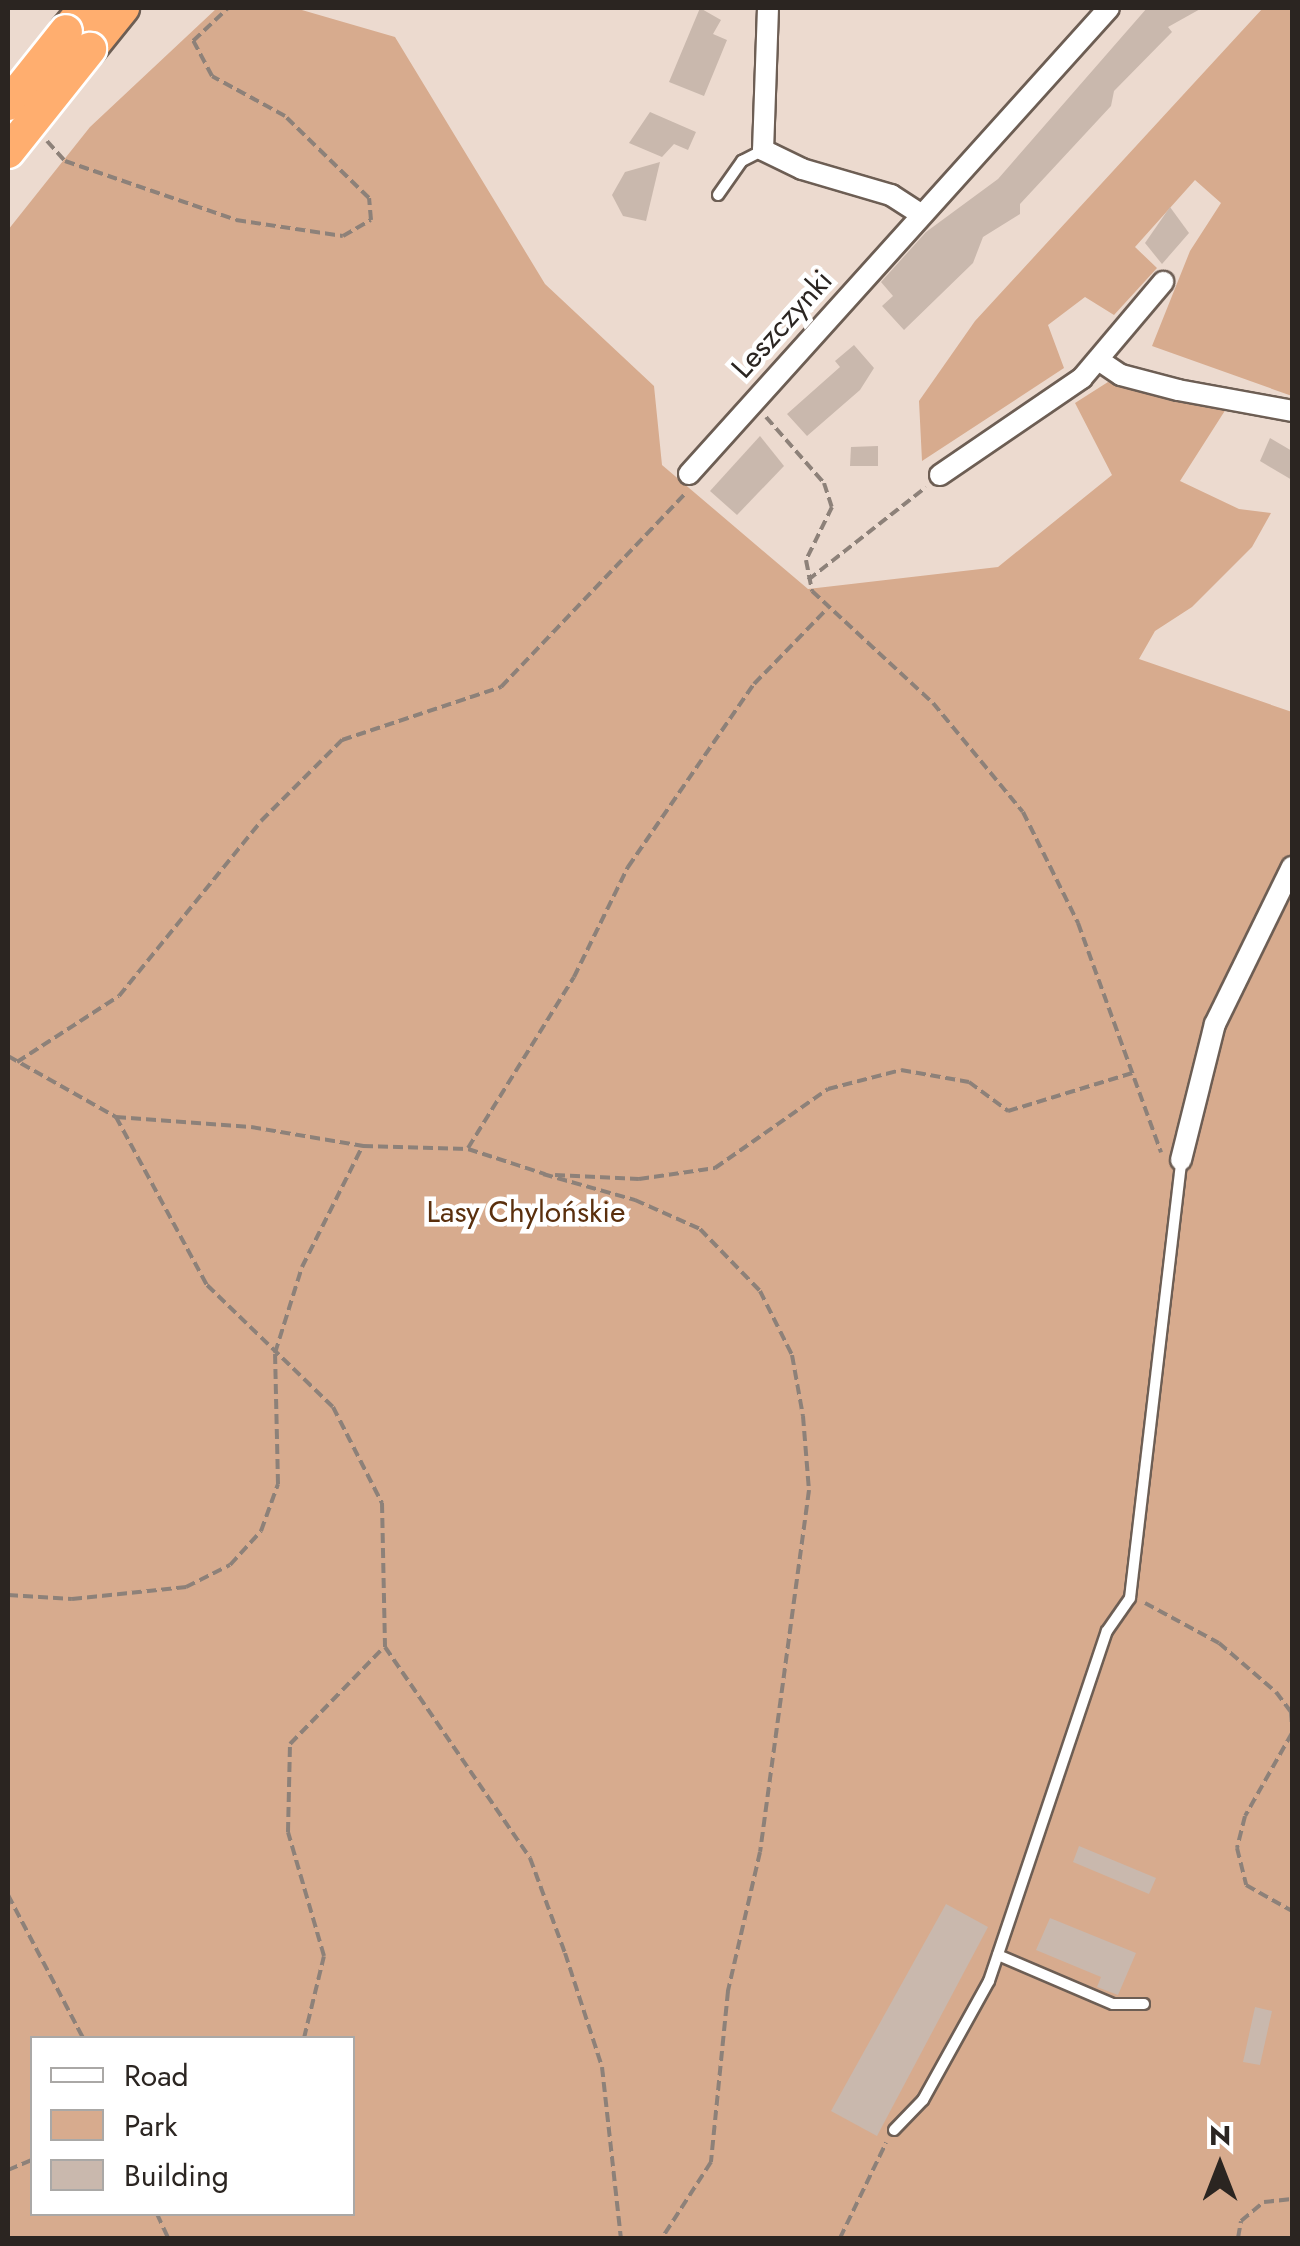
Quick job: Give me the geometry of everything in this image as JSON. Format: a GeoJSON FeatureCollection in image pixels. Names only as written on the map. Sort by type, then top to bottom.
{"type":"FeatureCollection","features":[{"type":"Feature","properties":{"kind":"highway"},"geometry":{"type":"LineString","coordinates":[[8,104],[85,8]]}},
{"type":"Feature","properties":{"kind":"highway"},"geometry":{"type":"LineString","coordinates":[[8,152],[124,8]]}},
{"type":"Feature","properties":{"kind":"street"},"geometry":{"type":"LineString","coordinates":[[768,8],[763,150],[891,195],[919,213]]}},
{"type":"Feature","properties":{"kind":"street","name":"Leszczynki"},"geometry":{"type":"LineString","coordinates":[[690,474],[919,213],[1109,8]]}},
{"type":"Feature","properties":{"kind":"street"},"geometry":{"type":"LineString","coordinates":[[940,475],[1100,361],[1162,282]]}},
{"type":"Feature","properties":{"kind":"street"},"geometry":{"type":"LineString","coordinates":[[1100,361],[1121,375],[1292,412]]}},
{"type":"Feature","properties":{"kind":"street"},"geometry":{"type":"LineString","coordinates":[[1181,1160],[1215,1024],[1292,867]]}},
{"type":"Feature","properties":{"kind":"lane"},"geometry":{"type":"LineString","coordinates":[[718,194],[742,161],[763,150]]}},
{"type":"Feature","properties":{"kind":"lane"},"geometry":{"type":"LineString","coordinates":[[894,2130],[922,2100],[998,1956],[1107,1631],[1130,1598],[1181,1160]]}},
{"type":"Feature","properties":{"kind":"lane"},"geometry":{"type":"LineString","coordinates":[[998,1956],[1114,2004],[1144,2004]]}},
{"type":"Feature","properties":{"kind":"path"},"geometry":{"type":"LineString","coordinates":[[43,136],[66,161],[236,220],[343,236],[371,220],[369,198],[285,116],[212,76],[193,41],[228,8]]}},
{"type":"Feature","properties":{"kind":"path"},"geometry":{"type":"LineString","coordinates":[[752,402],[808,461],[832,507],[831,520],[806,560],[808,580],[826,609],[934,703],[1022,812],[1078,923],[1161,1152],[1181,1160]]}},
{"type":"Feature","properties":{"kind":"path"},"geometry":{"type":"LineString","coordinates":[[16,1063],[119,996],[261,821],[342,740],[500,688],[688,490],[684,482],[690,474]]}},
{"type":"Feature","properties":{"kind":"path"},"geometry":{"type":"LineString","coordinates":[[808,580],[940,475]]}},
{"type":"Feature","properties":{"kind":"path"},"geometry":{"type":"LineString","coordinates":[[468,1148],[574,977],[628,867],[754,684],[826,609]]}},
{"type":"Feature","properties":{"kind":"path"},"geometry":{"type":"LineString","coordinates":[[8,1056],[116,1117],[251,1127],[363,1146],[468,1148],[635,1200],[700,1228],[760,1291],[792,1355],[804,1416],[809,1490],[760,1852],[728,1991],[711,2162],[662,2238]]}},
{"type":"Feature","properties":{"kind":"path"},"geometry":{"type":"LineString","coordinates":[[544,1174],[639,1179],[715,1168],[828,1088],[901,1070],[969,1082],[1008,1112],[1132,1073]]}},
{"type":"Feature","properties":{"kind":"path"},"geometry":{"type":"LineString","coordinates":[[116,1117],[207,1285],[333,1407],[382,1503],[384,1647],[530,1858],[602,2068],[621,2238]]}},
{"type":"Feature","properties":{"kind":"path"},"geometry":{"type":"LineString","coordinates":[[8,1595],[145,1593],[186,1587],[230,1565],[261,1532],[278,1484],[275,1353],[302,1268],[363,1146]]}},
{"type":"Feature","properties":{"kind":"path"},"geometry":{"type":"LineString","coordinates":[[1130,1598],[1219,1643],[1276,1692],[1291,1712],[1292,1731],[1245,1816],[1237,1848],[1246,1885],[1292,1910]]}},
{"type":"Feature","properties":{"kind":"path"},"geometry":{"type":"LineString","coordinates":[[304,2036],[324,1956],[288,1832],[290,1744],[384,1647]]}},
{"type":"Feature","properties":{"kind":"path"},"geometry":{"type":"LineString","coordinates":[[8,1896],[82,2036]]}},
{"type":"Feature","properties":{"kind":"path"},"geometry":{"type":"LineString","coordinates":[[840,2238],[894,2130]]}},
{"type":"Feature","properties":{"kind":"path"},"geometry":{"type":"LineString","coordinates":[[1238,2238],[1241,2221],[1264,2202],[1292,2200]]}},
{"type":"Feature","properties":{"kind":"green space","name":"Lasy Chylońskie"},"geometry":{"type":"Polygon","coordinates":[[[217,8],[295,8],[395,37],[545,284],[654,386],[662,465],[808,589],[998,567],[1112,475],[1075,403],[1108,382],[1226,409],[1180,481],[1239,509],[1271,513],[1252,547],[1192,607],[1155,631],[1139,659],[1292,712],[1292,2238],[8,2238],[8,230],[90,127],[217,8]]]}},
{"type":"Feature","properties":{"kind":"green space"},"geometry":{"type":"Polygon","coordinates":[[[1263,8],[1292,8],[1292,396],[1152,346],[1190,251],[1221,203],[1195,180],[1135,247],[1157,268],[1114,315],[1085,297],[1048,325],[1064,368],[922,461],[919,401],[975,321],[1263,8]]]}},
{"type":"Feature","properties":{"kind":"building"},"geometry":{"type":"Polygon","coordinates":[[[700,8],[721,20],[713,34],[727,40],[704,96],[669,82],[700,8]]]}},
{"type":"Feature","properties":{"kind":"building"},"geometry":{"type":"Polygon","coordinates":[[[1147,8],[1202,8],[1168,27],[1172,32],[1114,91],[1111,106],[1020,204],[1020,214],[983,237],[973,263],[904,330],[882,306],[893,296],[881,282],[926,232],[998,179],[1147,8]]]}},
{"type":"Feature","properties":{"kind":"building"},"geometry":{"type":"Polygon","coordinates":[[[650,112],[696,132],[688,150],[674,144],[662,157],[629,143],[650,112]]]}},
{"type":"Feature","properties":{"kind":"building"},"geometry":{"type":"Polygon","coordinates":[[[660,162],[646,221],[623,216],[612,195],[625,172],[660,162]]]}},
{"type":"Feature","properties":{"kind":"building"},"geometry":{"type":"Polygon","coordinates":[[[1170,207],[1189,233],[1162,264],[1145,243],[1170,207]]]}},
{"type":"Feature","properties":{"kind":"building"},"geometry":{"type":"Polygon","coordinates":[[[854,345],[874,368],[860,390],[807,436],[787,414],[840,367],[835,361],[854,345]]]}},
{"type":"Feature","properties":{"kind":"building"},"geometry":{"type":"Polygon","coordinates":[[[760,436],[784,466],[737,515],[710,491],[760,436]]]}},
{"type":"Feature","properties":{"kind":"building"},"geometry":{"type":"Polygon","coordinates":[[[1270,438],[1292,451],[1292,480],[1260,461],[1270,438]]]}},
{"type":"Feature","properties":{"kind":"building"},"geometry":{"type":"Polygon","coordinates":[[[878,446],[878,466],[850,466],[851,447],[878,446]]]}},
{"type":"Feature","properties":{"kind":"building"},"geometry":{"type":"Polygon","coordinates":[[[1079,1846],[1156,1878],[1149,1894],[1073,1862],[1079,1846]]]}},
{"type":"Feature","properties":{"kind":"building"},"geometry":{"type":"Polygon","coordinates":[[[946,1904],[988,1927],[877,2136],[831,2111],[946,1904]]]}},
{"type":"Feature","properties":{"kind":"building"},"geometry":{"type":"Polygon","coordinates":[[[1050,1918],[1136,1953],[1118,1995],[1097,1987],[1101,1977],[1036,1950],[1050,1918]]]}},
{"type":"Feature","properties":{"kind":"building"},"geometry":{"type":"Polygon","coordinates":[[[1255,2007],[1272,2011],[1260,2065],[1243,2062],[1255,2007]]]}}]}
